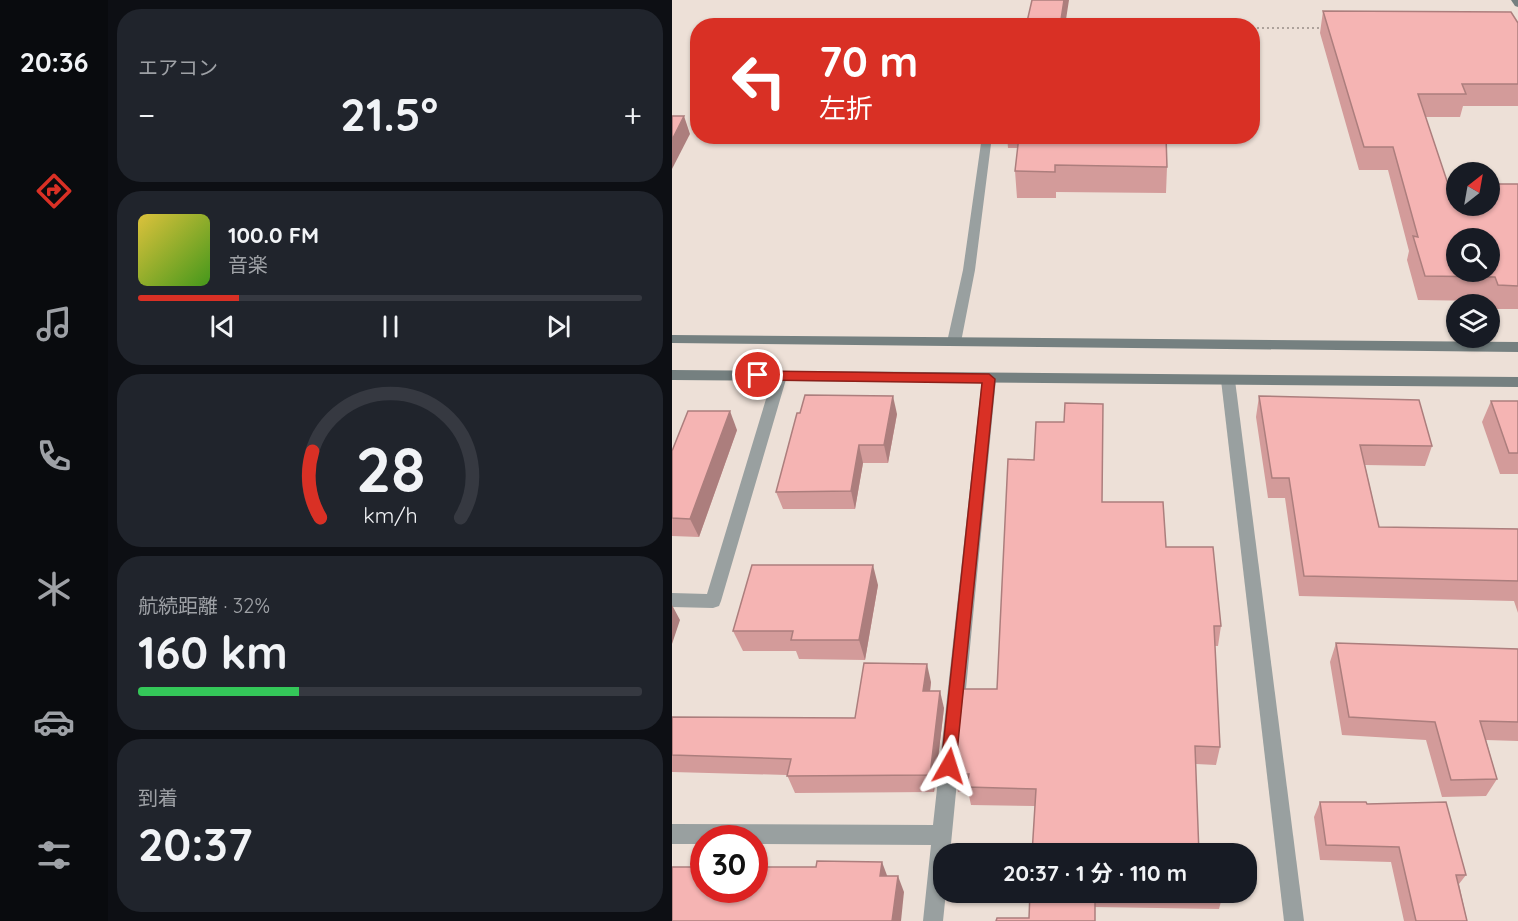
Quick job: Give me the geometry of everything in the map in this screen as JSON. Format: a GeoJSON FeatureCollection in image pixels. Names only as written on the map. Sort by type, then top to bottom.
{"type":"FeatureCollection","features":[{"type":"Feature","properties":{"kind":"street"},"geometry":{"type":"LineString","coordinates":[[954,342],[969,270],[986,144]]}},
{"type":"Feature","properties":{"kind":"street"},"geometry":{"type":"LineString","coordinates":[[672,339],[1518,347]]}},
{"type":"Feature","properties":{"kind":"street"},"geometry":{"type":"LineString","coordinates":[[672,375],[1518,382]]}},
{"type":"Feature","properties":{"kind":"street"},"geometry":{"type":"LineString","coordinates":[[672,600],[713,601],[780,376]]}},
{"type":"Feature","properties":{"kind":"street"},"geometry":{"type":"LineString","coordinates":[[933,921],[989,379]]}},
{"type":"Feature","properties":{"kind":"street"},"geometry":{"type":"LineString","coordinates":[[1228,380],[1294,921]]}},
{"type":"Feature","properties":{"kind":"street"},"geometry":{"type":"LineString","coordinates":[[672,834],[942,835]]}},
{"type":"Feature","properties":{"kind":"path"},"geometry":{"type":"LineString","coordinates":[[1260,28],[1333,28]]}},
{"type":"Feature","properties":{"kind":"building"},"geometry":{"type":"Polygon","coordinates":[[[1032,0],[1064,0],[1061,18],[1028,18],[1032,0]]]}},
{"type":"Feature","properties":{"kind":"building"},"geometry":{"type":"Polygon","coordinates":[[[1323,11],[1511,12],[1518,23],[1518,84],[1462,84],[1466,94],[1418,94],[1446,178],[1446,216],[1500,216],[1500,184],[1518,184],[1518,286],[1498,285],[1497,282],[1500,282],[1500,228],[1446,228],[1446,276],[1425,276],[1413,236],[1418,237],[1393,147],[1364,147],[1323,11]]]}},
{"type":"Feature","properties":{"kind":"building"},"geometry":{"type":"Polygon","coordinates":[[[672,116],[684,116],[672,140],[672,116]]]}},
{"type":"Feature","properties":{"kind":"building"},"geometry":{"type":"Polygon","coordinates":[[[1018,144],[1166,144],[1167,167],[1055,165],[1055,172],[1015,171],[1018,144]]]}},
{"type":"Feature","properties":{"kind":"building"},"geometry":{"type":"Polygon","coordinates":[[[805,395],[893,396],[884,445],[859,445],[851,491],[776,492],[797,413],[800,413],[805,395]]]}},
{"type":"Feature","properties":{"kind":"building"},"geometry":{"type":"Polygon","coordinates":[[[1259,396],[1419,400],[1432,446],[1360,445],[1379,527],[1518,529],[1518,581],[1304,576],[1289,478],[1272,478],[1259,396]]]}},
{"type":"Feature","properties":{"kind":"building"},"geometry":{"type":"Polygon","coordinates":[[[1491,401],[1518,401],[1518,453],[1509,453],[1491,401]]]}},
{"type":"Feature","properties":{"kind":"building"},"geometry":{"type":"Polygon","coordinates":[[[1065,403],[1103,404],[1102,502],[1163,502],[1166,547],[1213,547],[1221,626],[1214,626],[1220,747],[1195,746],[1199,843],[1033,843],[1036,789],[967,787],[969,774],[954,774],[963,689],[997,689],[1008,459],[1034,460],[1036,422],[1064,422],[1065,403]]]}},
{"type":"Feature","properties":{"kind":"building"},"geometry":{"type":"Polygon","coordinates":[[[688,411],[730,411],[690,519],[672,518],[672,451],[688,411]]]}},
{"type":"Feature","properties":{"kind":"building"},"geometry":{"type":"Polygon","coordinates":[[[752,565],[873,565],[859,640],[791,640],[793,631],[733,631],[752,565]]]}},
{"type":"Feature","properties":{"kind":"building"},"geometry":{"type":"Polygon","coordinates":[[[1336,643],[1518,649],[1518,722],[1480,721],[1497,779],[1451,780],[1435,722],[1349,717],[1336,643]]]}},
{"type":"Feature","properties":{"kind":"building"},"geometry":{"type":"Polygon","coordinates":[[[864,663],[927,664],[923,691],[940,691],[930,775],[787,776],[791,759],[672,755],[672,717],[855,718],[864,663]]]}},
{"type":"Feature","properties":{"kind":"building"},"geometry":{"type":"Polygon","coordinates":[[[1320,802],[1366,802],[1367,804],[1446,802],[1466,875],[1456,875],[1467,921],[1416,921],[1399,847],[1326,845],[1320,802]]]}},
{"type":"Feature","properties":{"kind":"building"},"geometry":{"type":"Polygon","coordinates":[[[817,861],[882,862],[880,876],[898,876],[892,921],[672,921],[672,867],[690,867],[690,903],[768,903],[768,867],[816,867],[817,861]]]}},
{"type":"Feature","properties":{"kind":"building"},"geometry":{"type":"Polygon","coordinates":[[[1030,903],[1095,903],[1095,921],[996,921],[997,918],[1029,918],[1030,903]]]}},
{"type":"Feature","properties":{"kind":"route"},"geometry":{"type":"LineString","coordinates":[[758,375],[989,379],[949,766]]}}]}
